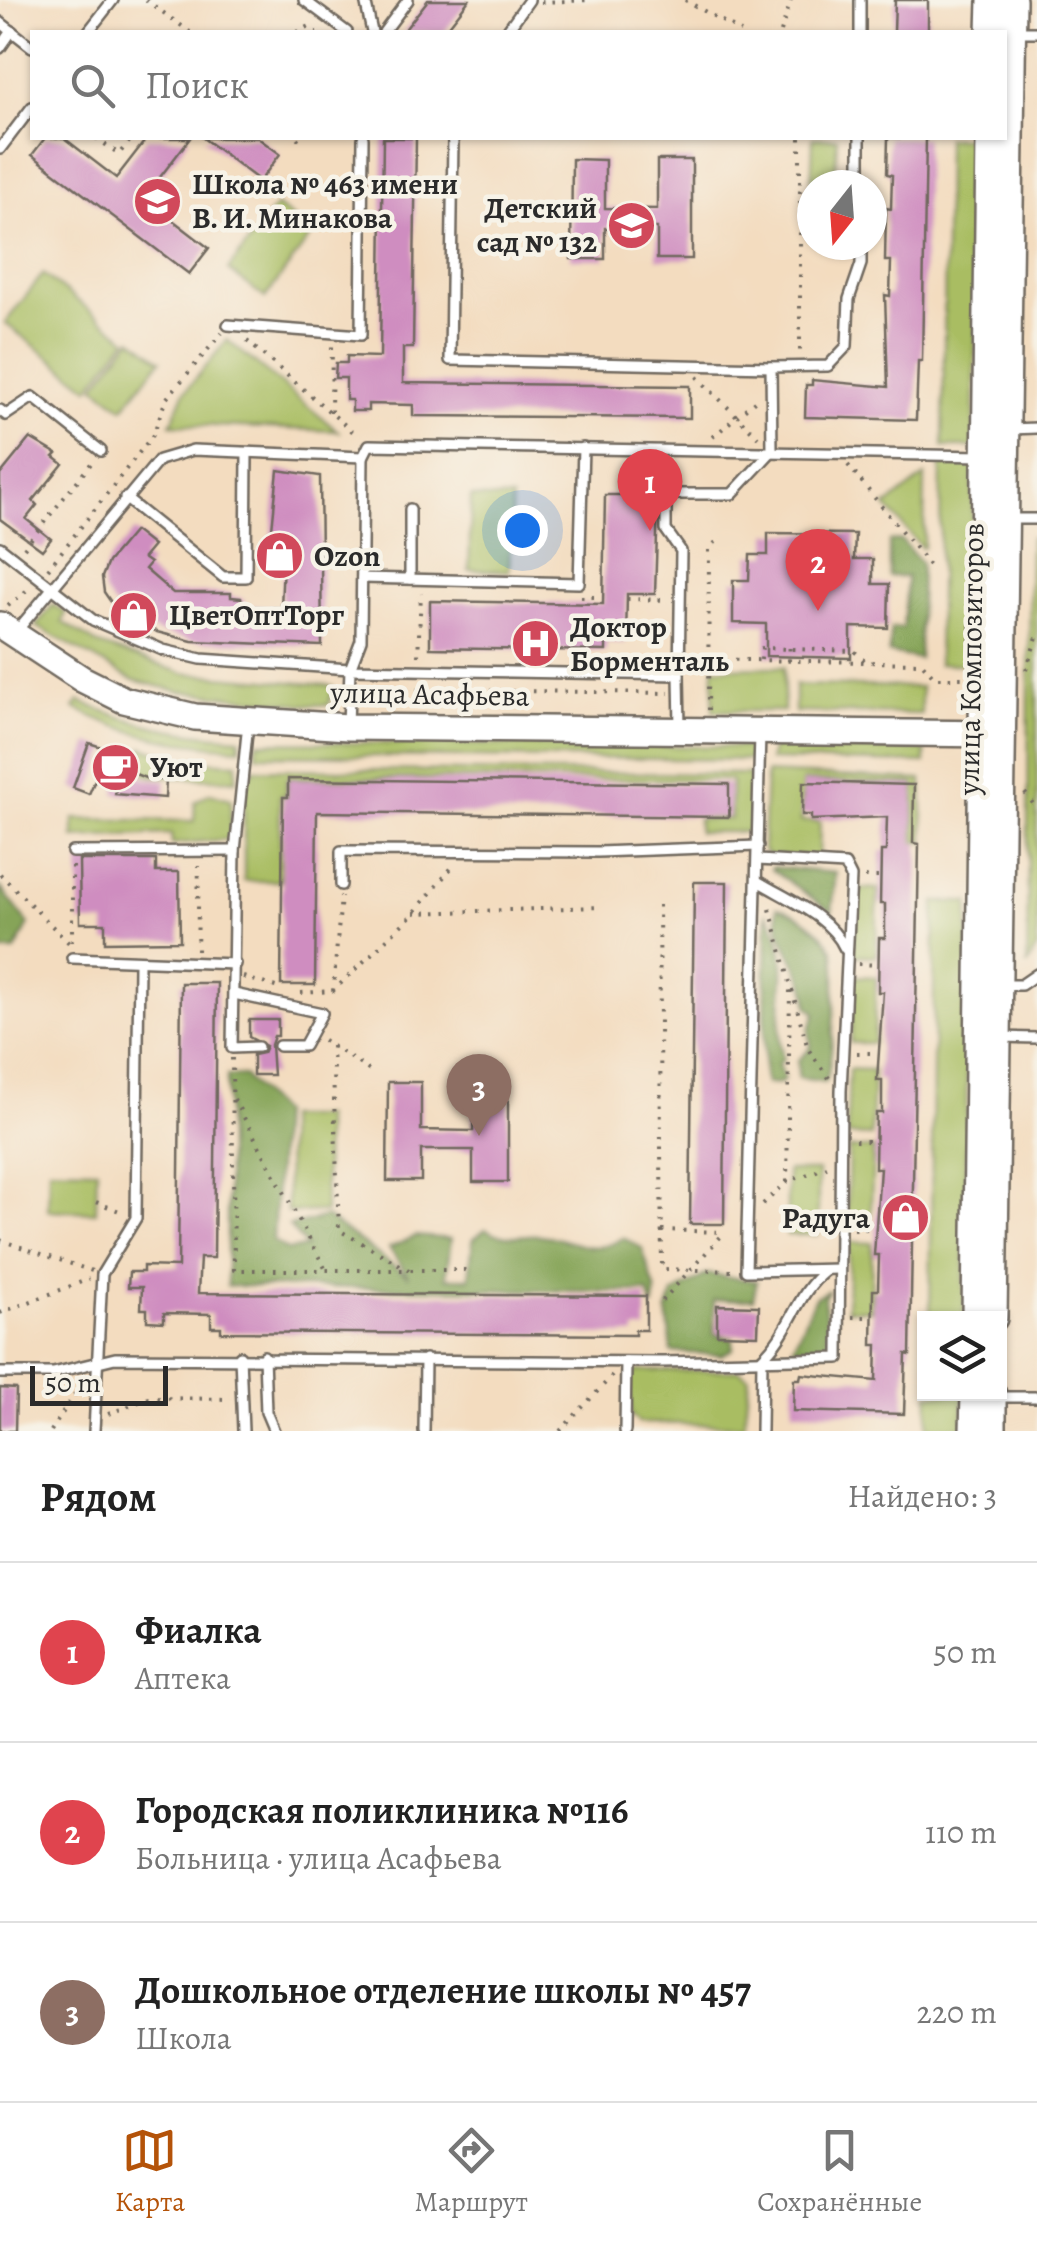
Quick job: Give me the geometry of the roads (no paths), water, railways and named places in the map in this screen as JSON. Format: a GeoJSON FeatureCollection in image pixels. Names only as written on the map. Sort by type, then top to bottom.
{"type":"FeatureCollection","features":[{"type":"Feature","properties":{"kind":"street","name":"улица Композиторов"},"geometry":{"type":"LineString","coordinates":[[991,0],[1007,30]]}},
{"type":"Feature","properties":{"kind":"street","name":"улица Композиторов"},"geometry":{"type":"LineString","coordinates":[[996,456],[1007,429],[1008,32],[1013,0]]}},
{"type":"Feature","properties":{"kind":"street","name":"улица Композиторов"},"geometry":{"type":"LineString","coordinates":[[975,1311],[989,984],[996,456],[989,140]]}},
{"type":"Feature","properties":{"kind":"street","name":"улица Асафьева"},"geometry":{"type":"LineString","coordinates":[[5,626],[124,700],[195,717],[348,727],[992,734]]}},
{"type":"Feature","properties":{"kind":"street","name":"улица Композиторов"},"geometry":{"type":"LineString","coordinates":[[989,984],[998,1038],[994,1311]]}},
{"type":"Feature","properties":{"kind":"street"},"geometry":{"type":"LineString","coordinates":[[973,1431],[982,1401]]}},
{"type":"Feature","properties":{"kind":"street"},"geometry":{"type":"LineString","coordinates":[[986,1401],[993,1431]]}},
{"type":"Feature","properties":{"kind":"lane"},"geometry":{"type":"LineString","coordinates":[[90,30],[113,0]]}},
{"type":"Feature","properties":{"kind":"lane"},"geometry":{"type":"LineString","coordinates":[[304,0],[343,30]]}},
{"type":"Feature","properties":{"kind":"lane"},"geometry":{"type":"LineString","coordinates":[[364,0],[372,30]]}},
{"type":"Feature","properties":{"kind":"lane"},"geometry":{"type":"LineString","coordinates":[[386,30],[408,0]]}},
{"type":"Feature","properties":{"kind":"lane"},"geometry":{"type":"LineString","coordinates":[[860,0],[860,30]]}},
{"type":"Feature","properties":{"kind":"lane"},"geometry":{"type":"LineString","coordinates":[[507,30],[528,2]]}},
{"type":"Feature","properties":{"kind":"lane"},"geometry":{"type":"LineString","coordinates":[[0,22],[30,45]]}},
{"type":"Feature","properties":{"kind":"lane"},"geometry":{"type":"LineString","coordinates":[[0,48],[12,31]]}},
{"type":"Feature","properties":{"kind":"lane"},"geometry":{"type":"LineString","coordinates":[[0,150],[30,110]]}},
{"type":"Feature","properties":{"kind":"lane"},"geometry":{"type":"LineString","coordinates":[[228,326],[361,335],[363,140]]}},
{"type":"Feature","properties":{"kind":"lane"},"geometry":{"type":"LineString","coordinates":[[453,140],[450,360],[828,366],[847,346],[849,299],[861,260]]}},
{"type":"Feature","properties":{"kind":"lane"},"geometry":{"type":"LineString","coordinates":[[860,140],[860,170]]}},
{"type":"Feature","properties":{"kind":"lane"},"geometry":{"type":"LineString","coordinates":[[680,731],[681,551],[666,530],[666,494],[732,494],[772,451],[771,367]]}},
{"type":"Feature","properties":{"kind":"lane"},"geometry":{"type":"LineString","coordinates":[[0,410],[6,415],[34,397],[101,451]]}},
{"type":"Feature","properties":{"kind":"lane"},"geometry":{"type":"LineString","coordinates":[[1007,429],[1037,428]]}},
{"type":"Feature","properties":{"kind":"lane"},"geometry":{"type":"LineString","coordinates":[[348,727],[350,670],[361,640],[363,458],[369,446],[996,456]]}},
{"type":"Feature","properties":{"kind":"lane"},"geometry":{"type":"LineString","coordinates":[[362,578],[579,583],[584,448]]}},
{"type":"Feature","properties":{"kind":"lane"},"geometry":{"type":"LineString","coordinates":[[5,626],[51,589],[159,460],[193,450],[363,458]]}},
{"type":"Feature","properties":{"kind":"lane"},"geometry":{"type":"LineString","coordinates":[[125,498],[223,577],[246,577],[246,453]]}},
{"type":"Feature","properties":{"kind":"lane"},"geometry":{"type":"LineString","coordinates":[[410,508],[410,579]]}},
{"type":"Feature","properties":{"kind":"lane"},"geometry":{"type":"LineString","coordinates":[[995,519],[1037,519]]}},
{"type":"Feature","properties":{"kind":"lane"},"geometry":{"type":"LineString","coordinates":[[0,547],[93,620],[162,650],[201,659],[350,670],[678,675]]}},
{"type":"Feature","properties":{"kind":"lane"},"geometry":{"type":"LineString","coordinates":[[248,720],[235,851],[232,1048],[258,1048]]}},
{"type":"Feature","properties":{"kind":"lane"},"geometry":{"type":"LineString","coordinates":[[760,731],[746,1271],[839,1269]]}},
{"type":"Feature","properties":{"kind":"lane"},"geometry":{"type":"LineString","coordinates":[[341,885],[341,850],[758,846]]}},
{"type":"Feature","properties":{"kind":"lane"},"geometry":{"type":"LineString","coordinates":[[72,852],[235,851]]}},
{"type":"Feature","properties":{"kind":"lane"},"geometry":{"type":"LineString","coordinates":[[0,1373],[53,1374],[115,1358],[264,1356],[626,1362],[839,1358],[842,1092],[851,877],[845,865],[758,860]]}},
{"type":"Feature","properties":{"kind":"lane"},"geometry":{"type":"LineString","coordinates":[[759,882],[816,916],[839,935],[846,952]]}},
{"type":"Feature","properties":{"kind":"lane"},"geometry":{"type":"LineString","coordinates":[[72,952],[139,963],[197,963],[235,969]]}},
{"type":"Feature","properties":{"kind":"lane"},"geometry":{"type":"LineString","coordinates":[[94,1431],[94,1366],[102,1274],[136,1218],[139,963]]}},
{"type":"Feature","properties":{"kind":"lane"},"geometry":{"type":"LineString","coordinates":[[989,984],[1020,985],[1037,974]]}},
{"type":"Feature","properties":{"kind":"lane"},"geometry":{"type":"LineString","coordinates":[[234,994],[322,1013],[304,1046],[279,1046]]}},
{"type":"Feature","properties":{"kind":"lane"},"geometry":{"type":"LineString","coordinates":[[998,1038],[1037,1038]]}},
{"type":"Feature","properties":{"kind":"lane"},"geometry":{"type":"LineString","coordinates":[[761,1431],[762,1358],[780,1342],[810,1283],[827,1269]]}},
{"type":"Feature","properties":{"kind":"lane"},"geometry":{"type":"LineString","coordinates":[[240,1356],[243,1431]]}},
{"type":"Feature","properties":{"kind":"lane"},"geometry":{"type":"LineString","coordinates":[[264,1356],[266,1412],[274,1431]]}},
{"type":"Feature","properties":{"kind":"lane"},"geometry":{"type":"LineString","coordinates":[[424,1431],[425,1358]]}},
{"type":"Feature","properties":{"kind":"lane"},"geometry":{"type":"LineString","coordinates":[[625,1431],[626,1362]]}},
{"type":"Feature","properties":{"kind":"lane"},"geometry":{"type":"LineString","coordinates":[[1007,1396],[1037,1397]]}},
{"type":"Feature","properties":{"kind":"place","name":"Школа № 463 имени В. И. Минакова"},"geometry":{"type":"Point","coordinates":[157,201]}},
{"type":"Feature","properties":{"kind":"place","name":"Детский сад № 132"},"geometry":{"type":"Point","coordinates":[632,225]}},
{"type":"Feature","properties":{"kind":"place","name":"Фиалка"},"geometry":{"type":"Point","coordinates":[650,531]}},
{"type":"Feature","properties":{"kind":"place","name":"Ozon"},"geometry":{"type":"Point","coordinates":[279,556]}},
{"type":"Feature","properties":{"kind":"place","name":"Городская поликлиника №116"},"geometry":{"type":"Point","coordinates":[818,611]}},
{"type":"Feature","properties":{"kind":"place","name":"ЦветОптТорг"},"geometry":{"type":"Point","coordinates":[134,615]}},
{"type":"Feature","properties":{"kind":"place","name":"Доктор Борменталь"},"geometry":{"type":"Point","coordinates":[535,644]}},
{"type":"Feature","properties":{"kind":"place","name":"Уют"},"geometry":{"type":"Point","coordinates":[115,767]}},
{"type":"Feature","properties":{"kind":"place","name":"Дошкольное отделение школы № 457"},"geometry":{"type":"Point","coordinates":[479,1136]}},
{"type":"Feature","properties":{"kind":"place","name":"Радуга"},"geometry":{"type":"Point","coordinates":[905,1218]}}]}
